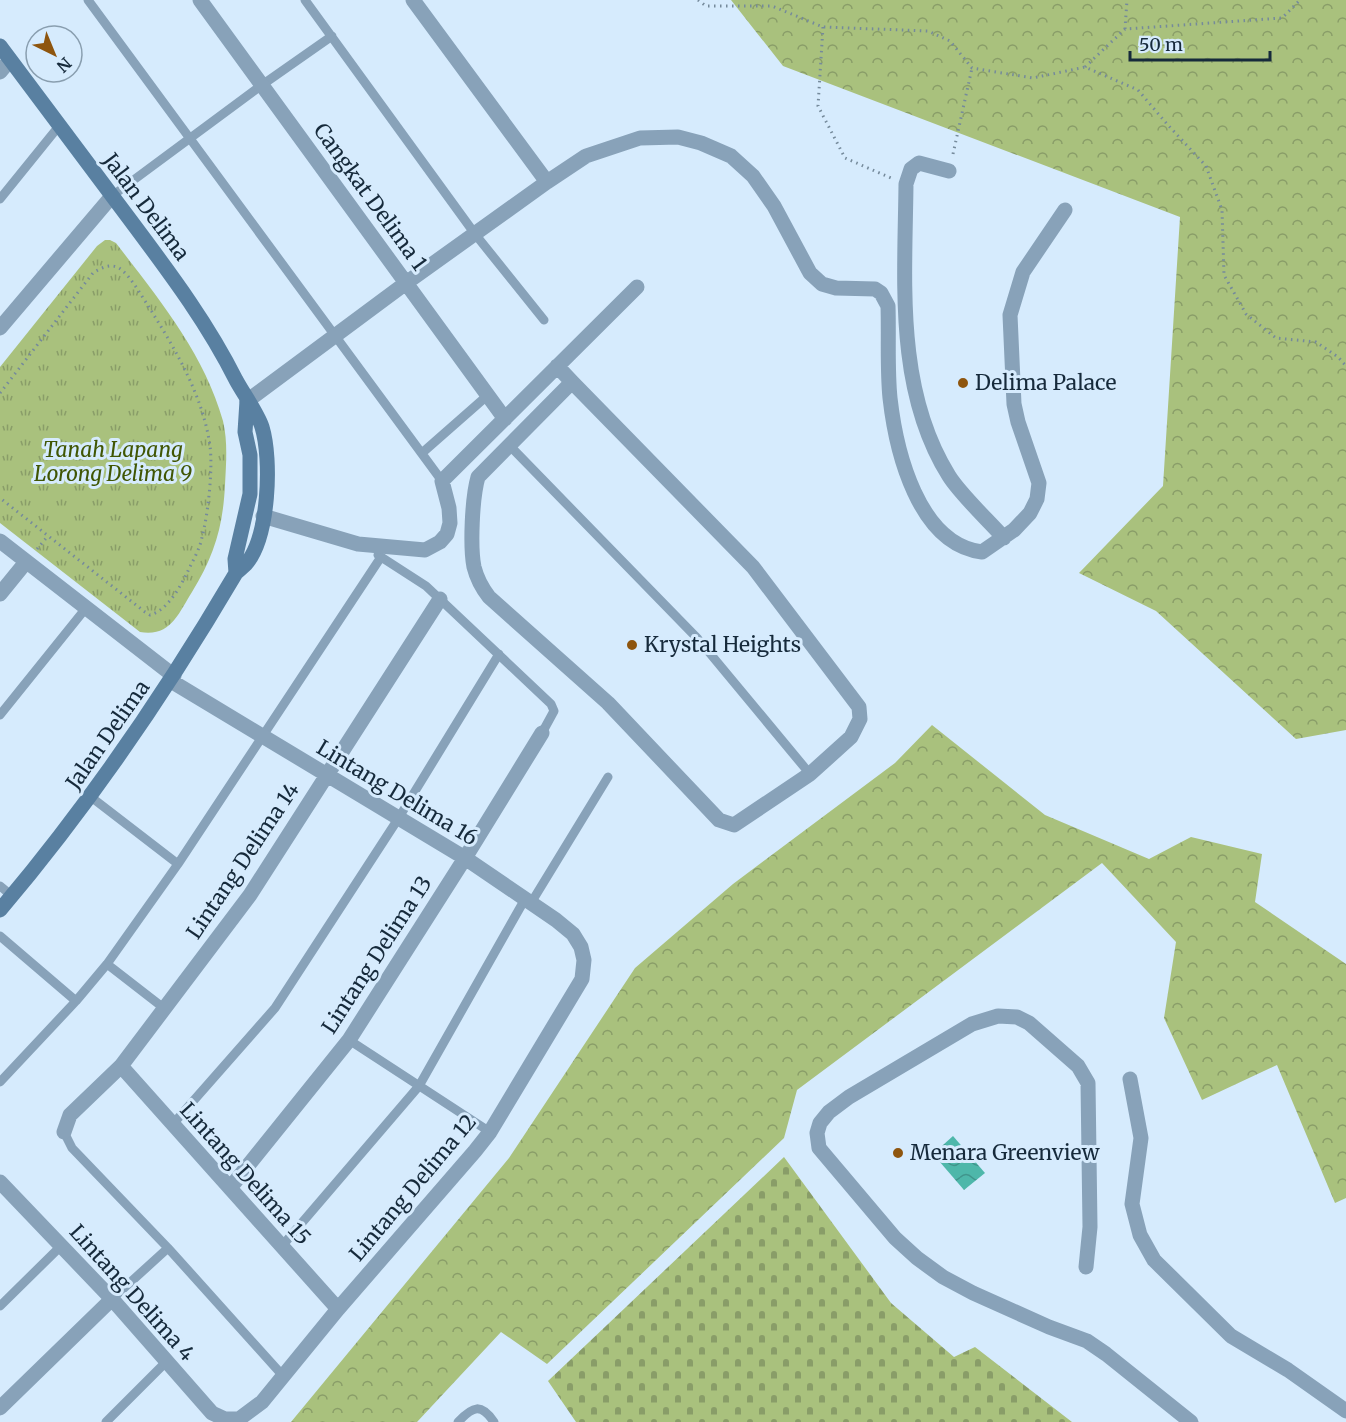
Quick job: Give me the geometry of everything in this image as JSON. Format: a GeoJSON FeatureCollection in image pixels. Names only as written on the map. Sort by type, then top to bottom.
{"type":"FeatureCollection","features":[{"type":"Feature","properties":{"kind":"street","name":"Cangkat Delima 1"},"geometry":{"type":"LineString","coordinates":[[200,0],[505,419]]}},
{"type":"Feature","properties":{"kind":"street"},"geometry":{"type":"LineString","coordinates":[[413,0],[547,182]]}},
{"type":"Feature","properties":{"kind":"street","name":"Jalan Delima"},"geometry":{"type":"LineString","coordinates":[[0,46],[180,288],[217,342],[262,425],[268,456],[269,480],[256,544],[247,563],[236,573],[172,679],[91,797],[0,910]]}},
{"type":"Feature","properties":{"kind":"street"},"geometry":{"type":"LineString","coordinates":[[0,72],[10,60]]}},
{"type":"Feature","properties":{"kind":"street"},"geometry":{"type":"LineString","coordinates":[[247,401],[406,282],[586,156],[640,138],[678,137],[701,143],[731,156],[753,176],[774,206],[810,273],[822,284],[836,288],[875,289],[881,293],[888,306],[890,397],[896,433],[912,487],[932,523],[956,544],[967,550],[982,552],[1014,530],[1030,513],[1037,499],[1039,483],[1014,404],[1010,315],[1023,272],[1065,210]]}},
{"type":"Feature","properties":{"kind":"street"},"geometry":{"type":"LineString","coordinates":[[949,171],[920,163],[911,169],[906,184],[904,309],[909,353],[927,433],[950,477],[1004,537]]}},
{"type":"Feature","properties":{"kind":"street"},"geometry":{"type":"LineString","coordinates":[[0,328],[112,196]]}},
{"type":"Feature","properties":{"kind":"street"},"geometry":{"type":"LineString","coordinates":[[263,516],[358,544],[425,550],[440,542],[447,534],[450,523],[449,508],[442,481],[637,287]]}},
{"type":"Feature","properties":{"kind":"street"},"geometry":{"type":"LineString","coordinates":[[557,366],[753,567],[859,708],[860,718],[851,737],[810,774],[734,825],[719,820],[608,703],[489,597],[480,584],[474,568],[475,489],[478,477],[572,382]]}},
{"type":"Feature","properties":{"kind":"street","name":"Jalan Delima"},"geometry":{"type":"LineString","coordinates":[[236,573],[235,559],[250,494],[249,455],[245,432],[247,401]]}},
{"type":"Feature","properties":{"kind":"street","name":"Lintang Delima 16"},"geometry":{"type":"LineString","coordinates":[[0,541],[172,679],[465,858],[556,920],[573,934],[581,947],[584,960]]}},
{"type":"Feature","properties":{"kind":"street"},"geometry":{"type":"LineString","coordinates":[[0,594],[26,561]]}},
{"type":"Feature","properties":{"kind":"street","name":"Lintang Delima 14"},"geometry":{"type":"LineString","coordinates":[[64,1132],[70,1115],[121,1066],[250,895],[440,599]]}},
{"type":"Feature","properties":{"kind":"street","name":"Lintang Delima 13"},"geometry":{"type":"LineString","coordinates":[[230,1188],[349,1040],[542,733]]}},
{"type":"Feature","properties":{"kind":"street","name":"Lintang Delima 12"},"geometry":{"type":"LineString","coordinates":[[239,1419],[262,1402],[284,1377],[338,1309],[490,1132],[582,979],[584,960]]}},
{"type":"Feature","properties":{"kind":"street"},"geometry":{"type":"LineString","coordinates":[[1086,1267],[1090,1227],[1088,1083],[1078,1065],[1024,1020],[1005,1015],[972,1024],[849,1097],[829,1112],[820,1123],[817,1133],[819,1148],[895,1238],[917,1258],[943,1277],[973,1293],[1049,1327],[1087,1341],[1191,1422]]}},
{"type":"Feature","properties":{"kind":"street","name":"Lintang Delima 15"},"geometry":{"type":"LineString","coordinates":[[121,1066],[338,1309]]}},
{"type":"Feature","properties":{"kind":"street"},"geometry":{"type":"LineString","coordinates":[[1130,1079],[1141,1138],[1132,1204],[1140,1235],[1154,1260],[1231,1336],[1288,1370],[1346,1411]]}},
{"type":"Feature","properties":{"kind":"street","name":"Lintang Delima 4"},"geometry":{"type":"LineString","coordinates":[[2,1188],[62,1245],[212,1413],[225,1419],[239,1419]]}},
{"type":"Feature","properties":{"kind":"street"},"geometry":{"type":"LineString","coordinates":[[0,1408],[112,1299]]}},
{"type":"Feature","properties":{"kind":"lane"},"geometry":{"type":"LineString","coordinates":[[88,0],[442,481]]}},
{"type":"Feature","properties":{"kind":"lane"},"geometry":{"type":"LineString","coordinates":[[306,0],[475,234],[544,320]]}},
{"type":"Feature","properties":{"kind":"lane"},"geometry":{"type":"LineString","coordinates":[[112,196],[332,36]]}},
{"type":"Feature","properties":{"kind":"lane"},"geometry":{"type":"LineString","coordinates":[[0,199],[59,126]]}},
{"type":"Feature","properties":{"kind":"lane"},"geometry":{"type":"LineString","coordinates":[[422,453],[488,394]]}},
{"type":"Feature","properties":{"kind":"lane"},"geometry":{"type":"LineString","coordinates":[[509,445],[698,639],[810,774]]}},
{"type":"Feature","properties":{"kind":"lane"},"geometry":{"type":"LineString","coordinates":[[358,544],[418,581],[440,599],[553,707],[553,715],[542,733]]}},
{"type":"Feature","properties":{"kind":"lane"},"geometry":{"type":"LineString","coordinates":[[0,1082],[76,1001],[107,964],[178,864],[381,557]]}},
{"type":"Feature","properties":{"kind":"lane"},"geometry":{"type":"LineString","coordinates":[[0,715],[86,608]]}},
{"type":"Feature","properties":{"kind":"lane"},"geometry":{"type":"LineString","coordinates":[[173,1124],[274,1008],[398,819],[499,654]]}},
{"type":"Feature","properties":{"kind":"lane"},"geometry":{"type":"LineString","coordinates":[[282,1246],[419,1086],[528,901],[608,777]]}},
{"type":"Feature","properties":{"kind":"lane"},"geometry":{"type":"LineString","coordinates":[[91,797],[178,864]]}},
{"type":"Feature","properties":{"kind":"lane"},"geometry":{"type":"LineString","coordinates":[[0,886],[12,896]]}},
{"type":"Feature","properties":{"kind":"lane"},"geometry":{"type":"LineString","coordinates":[[0,936],[76,1001]]}},
{"type":"Feature","properties":{"kind":"lane"},"geometry":{"type":"LineString","coordinates":[[107,964],[165,1009]]}},
{"type":"Feature","properties":{"kind":"lane"},"geometry":{"type":"LineString","coordinates":[[349,1040],[490,1132]]}},
{"type":"Feature","properties":{"kind":"lane"},"geometry":{"type":"LineString","coordinates":[[64,1132],[72,1148],[168,1248],[284,1377]]}},
{"type":"Feature","properties":{"kind":"lane"},"geometry":{"type":"LineString","coordinates":[[0,1306],[62,1245]]}},
{"type":"Feature","properties":{"kind":"lane"},"geometry":{"type":"LineString","coordinates":[[112,1299],[168,1248]]}},
{"type":"Feature","properties":{"kind":"lane"},"geometry":{"type":"LineString","coordinates":[[106,1422],[166,1362]]}},
{"type":"Feature","properties":{"kind":"lane"},"geometry":{"type":"LineString","coordinates":[[459,1422],[467,1412],[475,1408],[481,1408],[494,1422]]}},
{"type":"Feature","properties":{"kind":"path"},"geometry":{"type":"LineString","coordinates":[[698,0],[706,6],[772,6],[823,27],[928,31],[950,41],[972,68],[1033,78],[1085,67],[1125,29],[1282,18],[1300,0]]}},
{"type":"Feature","properties":{"kind":"path"},"geometry":{"type":"LineString","coordinates":[[1125,29],[1127,0]]}},
{"type":"Feature","properties":{"kind":"path"},"geometry":{"type":"LineString","coordinates":[[823,27],[818,106],[845,158],[906,184]]}},
{"type":"Feature","properties":{"kind":"path"},"geometry":{"type":"LineString","coordinates":[[1085,67],[1138,90],[1206,166],[1222,210],[1224,275],[1246,314],[1276,338],[1316,342],[1338,357],[1346,366]]}},
{"type":"Feature","properties":{"kind":"path"},"geometry":{"type":"LineString","coordinates":[[949,171],[972,68]]}},
{"type":"Feature","properties":{"kind":"path"},"geometry":{"type":"LineString","coordinates":[[0,393],[93,273],[102,267],[110,266],[119,269],[139,291],[176,351],[203,414],[210,447],[208,501],[202,540],[183,580],[164,609],[150,615],[0,498]]}},
{"type":"Feature","properties":{"kind":"green space"},"geometry":{"type":"Polygon","coordinates":[[[731,0],[1346,0],[1346,730],[1296,739],[1156,611],[1079,573],[1163,486],[1180,217],[783,66],[731,0]]]}},
{"type":"Feature","properties":{"kind":"green space","name":"Tanah Lapang Lorong Delima 9"},"geometry":{"type":"Polygon","coordinates":[[[105,240],[116,243],[192,349],[215,396],[226,437],[224,500],[212,553],[178,616],[166,627],[151,633],[140,632],[0,523],[0,367],[97,246],[105,240]]]}},
{"type":"Feature","properties":{"kind":"green space"},"geometry":{"type":"Polygon","coordinates":[[[932,725],[1045,815],[1149,859],[1191,837],[1262,854],[1255,902],[1346,964],[1346,1198],[1335,1203],[1277,1065],[1202,1100],[1164,1018],[1176,942],[1102,863],[797,1090],[784,1138],[547,1364],[501,1332],[417,1422],[291,1422],[509,1158],[635,968],[733,884],[895,763],[932,725]]]}},
{"type":"Feature","properties":{"kind":"green space"},"geometry":{"type":"Polygon","coordinates":[[[784,1157],[891,1303],[954,1357],[975,1347],[1072,1422],[576,1422],[548,1381],[784,1157]]]}},
{"type":"Feature","properties":{"kind":"water"},"geometry":{"type":"Polygon","coordinates":[[[953,1136],[985,1173],[964,1190],[933,1154],[953,1136]]]}},
{"type":"Feature","properties":{"kind":"place","name":"Delima Palace"},"geometry":{"type":"Point","coordinates":[963,383]}},
{"type":"Feature","properties":{"kind":"place","name":"Krystal Heights"},"geometry":{"type":"Point","coordinates":[632,645]}},
{"type":"Feature","properties":{"kind":"place","name":"Menara Greenview"},"geometry":{"type":"Point","coordinates":[898,1153]}}]}
